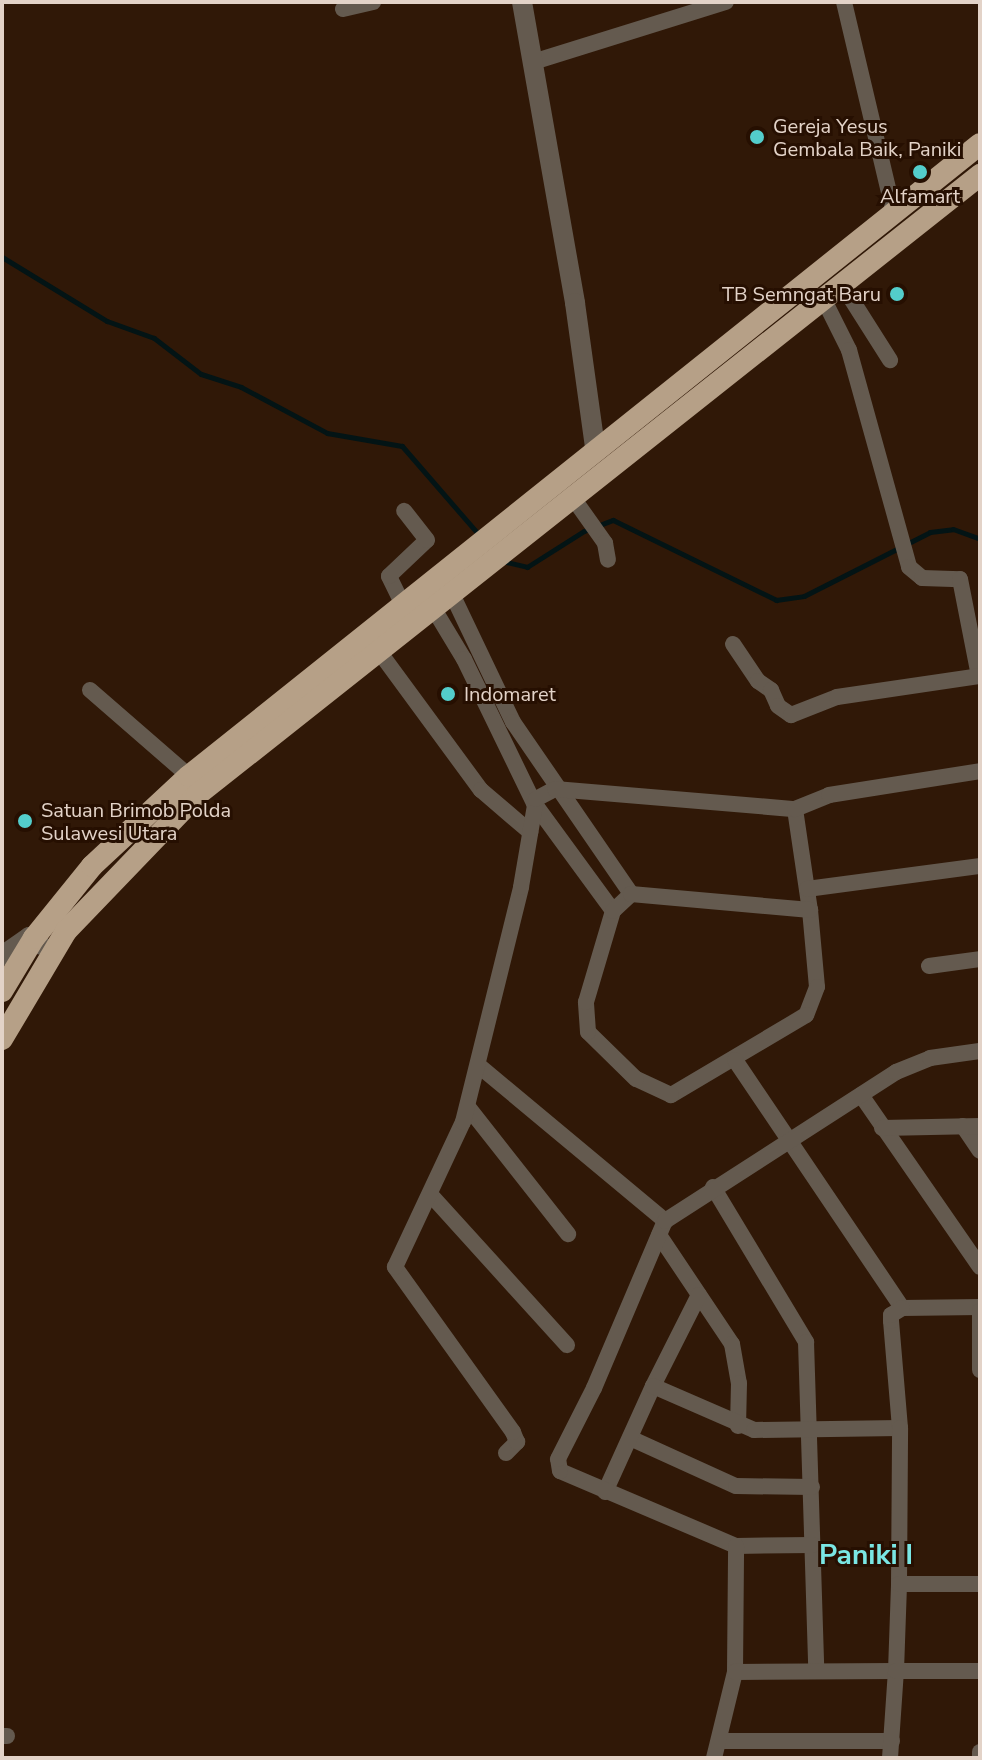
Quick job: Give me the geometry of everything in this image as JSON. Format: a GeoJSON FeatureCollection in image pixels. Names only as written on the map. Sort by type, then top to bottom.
{"type":"FeatureCollection","features":[{"type":"Feature","properties":{"kind":"highway"},"geometry":{"type":"LineString","coordinates":[[2,1039],[51,954],[111,879],[197,795],[432,606],[501,524],[980,144]]}},
{"type":"Feature","properties":{"kind":"highway"},"geometry":{"type":"LineString","coordinates":[[2,991],[34,938],[92,866],[189,776],[403,605],[454,581],[519,539],[980,175]]}},
{"type":"Feature","properties":{"kind":"street"},"geometry":{"type":"LineString","coordinates":[[343,9],[373,2]]}},
{"type":"Feature","properties":{"kind":"street"},"geometry":{"type":"LineString","coordinates":[[522,2],[595,448]]}},
{"type":"Feature","properties":{"kind":"street"},"geometry":{"type":"LineString","coordinates":[[533,62],[726,2]]}},
{"type":"Feature","properties":{"kind":"street"},"geometry":{"type":"LineString","coordinates":[[844,2],[894,214]]}},
{"type":"Feature","properties":{"kind":"street"},"geometry":{"type":"LineString","coordinates":[[843,286],[890,360]]}},
{"type":"Feature","properties":{"kind":"street"},"geometry":{"type":"LineString","coordinates":[[733,644],[758,681],[771,690],[778,706],[791,715],[837,697],[980,676],[960,579],[915,575],[906,555],[849,350],[824,300]]}},
{"type":"Feature","properties":{"kind":"street"},"geometry":{"type":"LineString","coordinates":[[571,495],[599,534],[608,560]]}},
{"type":"Feature","properties":{"kind":"street"},"geometry":{"type":"LineString","coordinates":[[403,605],[389,576],[427,540],[404,511]]}},
{"type":"Feature","properties":{"kind":"street"},"geometry":{"type":"LineString","coordinates":[[454,581],[513,722],[555,789],[631,894]]}},
{"type":"Feature","properties":{"kind":"street"},"geometry":{"type":"LineString","coordinates":[[432,606],[464,659],[534,803],[613,911]]}},
{"type":"Feature","properties":{"kind":"street"},"geometry":{"type":"LineString","coordinates":[[378,650],[481,790],[530,832]]}},
{"type":"Feature","properties":{"kind":"street"},"geometry":{"type":"LineString","coordinates":[[90,690],[189,776]]}},
{"type":"Feature","properties":{"kind":"street"},"geometry":{"type":"LineString","coordinates":[[506,1453],[517,1442],[513,1432],[396,1271],[468,1107],[534,803],[555,789],[795,809],[829,795],[980,771]]}},
{"type":"Feature","properties":{"kind":"street"},"geometry":{"type":"LineString","coordinates":[[795,809],[810,910],[817,987],[811,1008],[801,1020],[688,1089],[663,1095],[595,1043],[588,1032],[586,1008],[613,911],[631,894],[810,910]]}},
{"type":"Feature","properties":{"kind":"street"},"geometry":{"type":"LineString","coordinates":[[807,889],[980,866]]}},
{"type":"Feature","properties":{"kind":"street"},"geometry":{"type":"LineString","coordinates":[[2,956],[34,938],[51,954]]}},
{"type":"Feature","properties":{"kind":"street"},"geometry":{"type":"LineString","coordinates":[[929,966],[980,959]]}},
{"type":"Feature","properties":{"kind":"street"},"geometry":{"type":"LineString","coordinates":[[813,1545],[736,1546],[560,1471],[557,1462],[662,1228],[713,1187],[919,1061],[980,1051]]}},
{"type":"Feature","properties":{"kind":"street"},"geometry":{"type":"LineString","coordinates":[[735,1060],[786,1141],[902,1308]]}},
{"type":"Feature","properties":{"kind":"street"},"geometry":{"type":"LineString","coordinates":[[478,1065],[662,1228],[735,1356],[738,1426]]}},
{"type":"Feature","properties":{"kind":"street"},"geometry":{"type":"LineString","coordinates":[[861,1095],[980,1267]]}},
{"type":"Feature","properties":{"kind":"street"},"geometry":{"type":"LineString","coordinates":[[468,1107],[568,1234]]}},
{"type":"Feature","properties":{"kind":"street"},"geometry":{"type":"LineString","coordinates":[[882,1128],[971,1126],[980,1151]]}},
{"type":"Feature","properties":{"kind":"street"},"geometry":{"type":"LineString","coordinates":[[713,1187],[804,1335],[812,1487],[816,1669]]}},
{"type":"Feature","properties":{"kind":"street"},"geometry":{"type":"LineString","coordinates":[[430,1194],[567,1345]]}},
{"type":"Feature","properties":{"kind":"street"},"geometry":{"type":"LineString","coordinates":[[605,1492],[699,1295]]}},
{"type":"Feature","properties":{"kind":"street"},"geometry":{"type":"LineString","coordinates":[[719,1741],[891,1749],[899,1584],[900,1428],[891,1315],[902,1308],[980,1309],[980,1370]]}},
{"type":"Feature","properties":{"kind":"street"},"geometry":{"type":"LineString","coordinates":[[653,1386],[738,1426],[809,1431],[900,1428]]}},
{"type":"Feature","properties":{"kind":"street"},"geometry":{"type":"LineString","coordinates":[[630,1438],[736,1486],[812,1487]]}},
{"type":"Feature","properties":{"kind":"street"},"geometry":{"type":"LineString","coordinates":[[714,1758],[719,1741],[720,1716],[735,1672],[736,1546]]}},
{"type":"Feature","properties":{"kind":"street"},"geometry":{"type":"LineString","coordinates":[[899,1584],[980,1584]]}},
{"type":"Feature","properties":{"kind":"street"},"geometry":{"type":"LineString","coordinates":[[735,1672],[816,1669],[980,1671]]}},
{"type":"Feature","properties":{"kind":"street"},"geometry":{"type":"LineString","coordinates":[[980,1752],[980,1758]]}},
{"type":"Feature","properties":{"kind":"waterway"},"geometry":{"type":"LineString","coordinates":[[2,257],[107,321],[154,338],[201,374],[241,387],[327,433],[402,446],[480,536]]}},
{"type":"Feature","properties":{"kind":"waterway"},"geometry":{"type":"LineString","coordinates":[[502,561],[527,567],[584,531],[613,520],[776,600],[804,596],[930,532],[953,529],[980,539]]}},
{"type":"Feature","properties":{"kind":"place","name":"Gereja Yesus Gembala Baik, Paniki"},"geometry":{"type":"Point","coordinates":[757,137]}},
{"type":"Feature","properties":{"kind":"place","name":"Alfamart"},"geometry":{"type":"Point","coordinates":[920,172]}},
{"type":"Feature","properties":{"kind":"place","name":"TB Semngat Baru"},"geometry":{"type":"Point","coordinates":[897,294]}},
{"type":"Feature","properties":{"kind":"place","name":"Indomaret"},"geometry":{"type":"Point","coordinates":[448,694]}},
{"type":"Feature","properties":{"kind":"place","name":"Satuan Brimob Polda Sulawesi Utara"},"geometry":{"type":"Point","coordinates":[25,821]}},
{"type":"Feature","properties":{"kind":"district","name":"Paniki I"},"geometry":{"type":"Point","coordinates":[866,1555]}}]}
